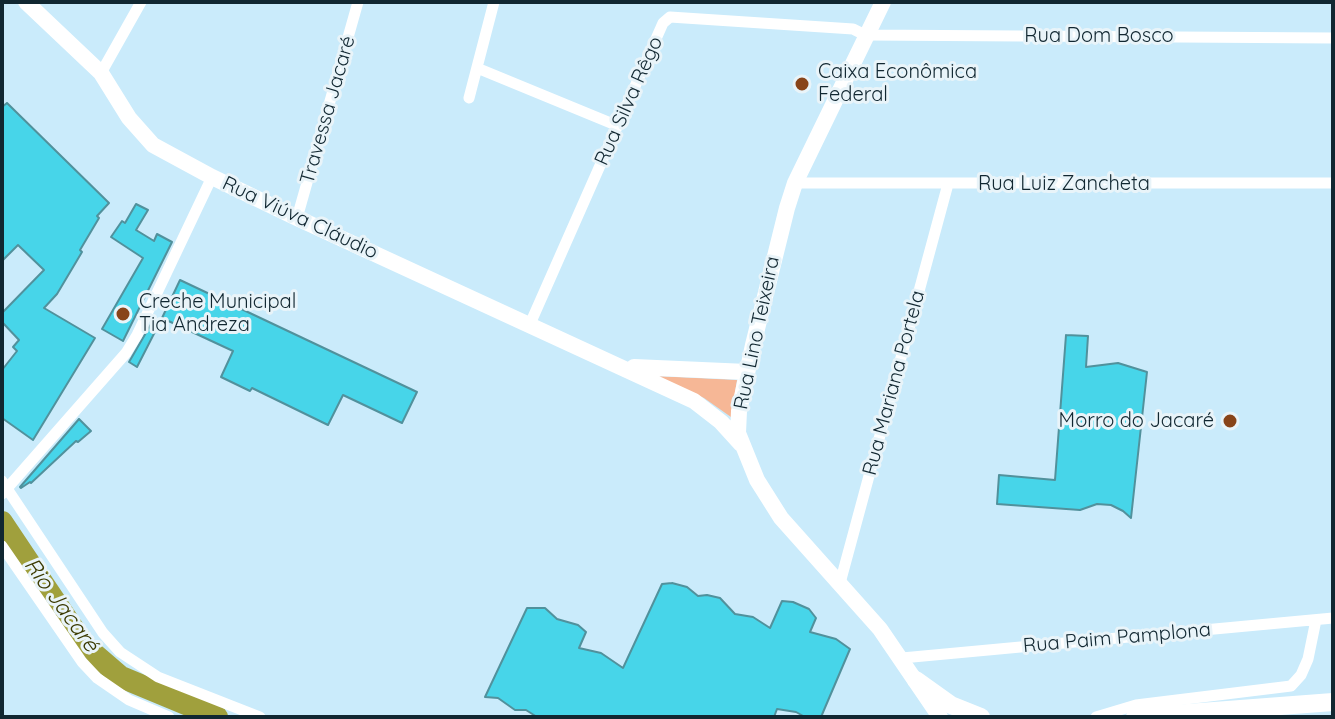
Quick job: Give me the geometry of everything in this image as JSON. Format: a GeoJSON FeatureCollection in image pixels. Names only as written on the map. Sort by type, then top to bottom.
{"type":"FeatureCollection","features":[{"type":"Feature","properties":{"kind":"main road"},"geometry":{"type":"LineString","coordinates":[[916,680],[951,705],[981,717]]}},
{"type":"Feature","properties":{"kind":"main road"},"geometry":{"type":"LineString","coordinates":[[1135,717],[1333,702]]}},
{"type":"Feature","properties":{"kind":"street","name":"Rua Viúva Cláudio"},"geometry":{"type":"LineString","coordinates":[[26,2],[101,73],[129,118],[153,145],[297,218],[625,367],[702,406],[741,444]]}},
{"type":"Feature","properties":{"kind":"street"},"geometry":{"type":"LineString","coordinates":[[101,73],[141,2]]}},
{"type":"Feature","properties":{"kind":"street","name":"Travessa Jacaré"},"geometry":{"type":"LineString","coordinates":[[297,218],[358,2]]}},
{"type":"Feature","properties":{"kind":"street"},"geometry":{"type":"LineString","coordinates":[[469,98],[494,2]]}},
{"type":"Feature","properties":{"kind":"street","name":"Rua Lino Teixeira"},"geometry":{"type":"LineString","coordinates":[[883,2],[795,183],[779,232],[738,422],[741,444],[757,480],[781,518],[902,658],[940,717]]}},
{"type":"Feature","properties":{"kind":"street","name":"Rua Silva Rêgo"},"geometry":{"type":"LineString","coordinates":[[530,324],[663,23],[670,17],[853,29],[865,35]]}},
{"type":"Feature","properties":{"kind":"street","name":"Rua Dom Bosco"},"geometry":{"type":"LineString","coordinates":[[865,35],[1333,38]]}},
{"type":"Feature","properties":{"kind":"street"},"geometry":{"type":"LineString","coordinates":[[477,68],[618,126]]}},
{"type":"Feature","properties":{"kind":"street"},"geometry":{"type":"LineString","coordinates":[[212,177],[126,353],[4,488],[103,633],[120,652],[158,677],[260,717]]}},
{"type":"Feature","properties":{"kind":"street","name":"Rua Luiz Zancheta"},"geometry":{"type":"LineString","coordinates":[[795,183],[1333,183]]}},
{"type":"Feature","properties":{"kind":"street","name":"Rua Mariana Portela"},"geometry":{"type":"LineString","coordinates":[[840,583],[948,184]]}},
{"type":"Feature","properties":{"kind":"street"},"geometry":{"type":"LineString","coordinates":[[625,367],[747,372]]}},
{"type":"Feature","properties":{"kind":"street"},"geometry":{"type":"LineString","coordinates":[[2,546],[82,662],[97,678],[129,700],[169,717]]}},
{"type":"Feature","properties":{"kind":"street","name":"Rua Paim Pamplona"},"geometry":{"type":"LineString","coordinates":[[902,658],[1333,618]]}},
{"type":"Feature","properties":{"kind":"street"},"geometry":{"type":"LineString","coordinates":[[1096,717],[1136,705],[1291,686],[1301,675],[1308,659],[1316,620]]}},
{"type":"Feature","properties":{"kind":"shaded area"},"geometry":{"type":"Polygon","coordinates":[[[654,376],[737,380],[731,417],[704,398],[654,376]]]}},
{"type":"Feature","properties":{"kind":"building"},"geometry":{"type":"Polygon","coordinates":[[[7,103],[109,203],[97,216],[99,218],[80,250],[82,252],[57,294],[44,308],[95,338],[33,440],[2,418],[2,370],[17,351],[13,347],[19,340],[2,322],[2,313],[44,270],[18,245],[2,261],[2,107],[7,103]]]}},
{"type":"Feature","properties":{"kind":"building"},"geometry":{"type":"Polygon","coordinates":[[[136,204],[148,210],[136,230],[154,241],[157,234],[172,242],[123,341],[102,329],[143,258],[111,237],[122,221],[125,223],[136,204]]]}},
{"type":"Feature","properties":{"kind":"building"},"geometry":{"type":"Polygon","coordinates":[[[180,280],[417,392],[402,423],[343,395],[328,425],[252,388],[250,391],[221,377],[233,351],[162,318],[180,280]]]}},
{"type":"Feature","properties":{"kind":"building"},"geometry":{"type":"Polygon","coordinates":[[[154,319],[160,322],[137,367],[129,362],[154,319]]]}},
{"type":"Feature","properties":{"kind":"building"},"geometry":{"type":"Polygon","coordinates":[[[1066,335],[1088,336],[1086,367],[1118,363],[1147,372],[1131,518],[1111,505],[1097,504],[1080,510],[997,504],[999,475],[1055,480],[1066,335]]]}},
{"type":"Feature","properties":{"kind":"building"},"geometry":{"type":"Polygon","coordinates":[[[79,419],[91,431],[31,483],[21,488],[20,487],[79,419]]]}},
{"type":"Feature","properties":{"kind":"building"},"geometry":{"type":"Polygon","coordinates":[[[662,584],[687,587],[698,596],[720,598],[735,614],[753,617],[770,628],[782,601],[809,609],[816,618],[810,632],[836,639],[850,649],[821,717],[805,717],[777,709],[774,717],[537,717],[526,710],[515,710],[498,698],[485,697],[527,608],[545,608],[557,619],[578,625],[586,632],[579,648],[601,653],[623,668],[662,584]]]}},
{"type":"Feature","properties":{"kind":"waterway","name":"Rio Jacaré"},"geometry":{"type":"LineString","coordinates":[[2,522],[85,646],[121,677],[217,717]]}},
{"type":"Feature","properties":{"kind":"place","name":"Caixa Econômica Federal"},"geometry":{"type":"Point","coordinates":[802,84]}},
{"type":"Feature","properties":{"kind":"place","name":"Creche Municipal Tia Andreza"},"geometry":{"type":"Point","coordinates":[123,314]}},
{"type":"Feature","properties":{"kind":"place","name":"Morro do Jacaré"},"geometry":{"type":"Point","coordinates":[1230,421]}}]}
